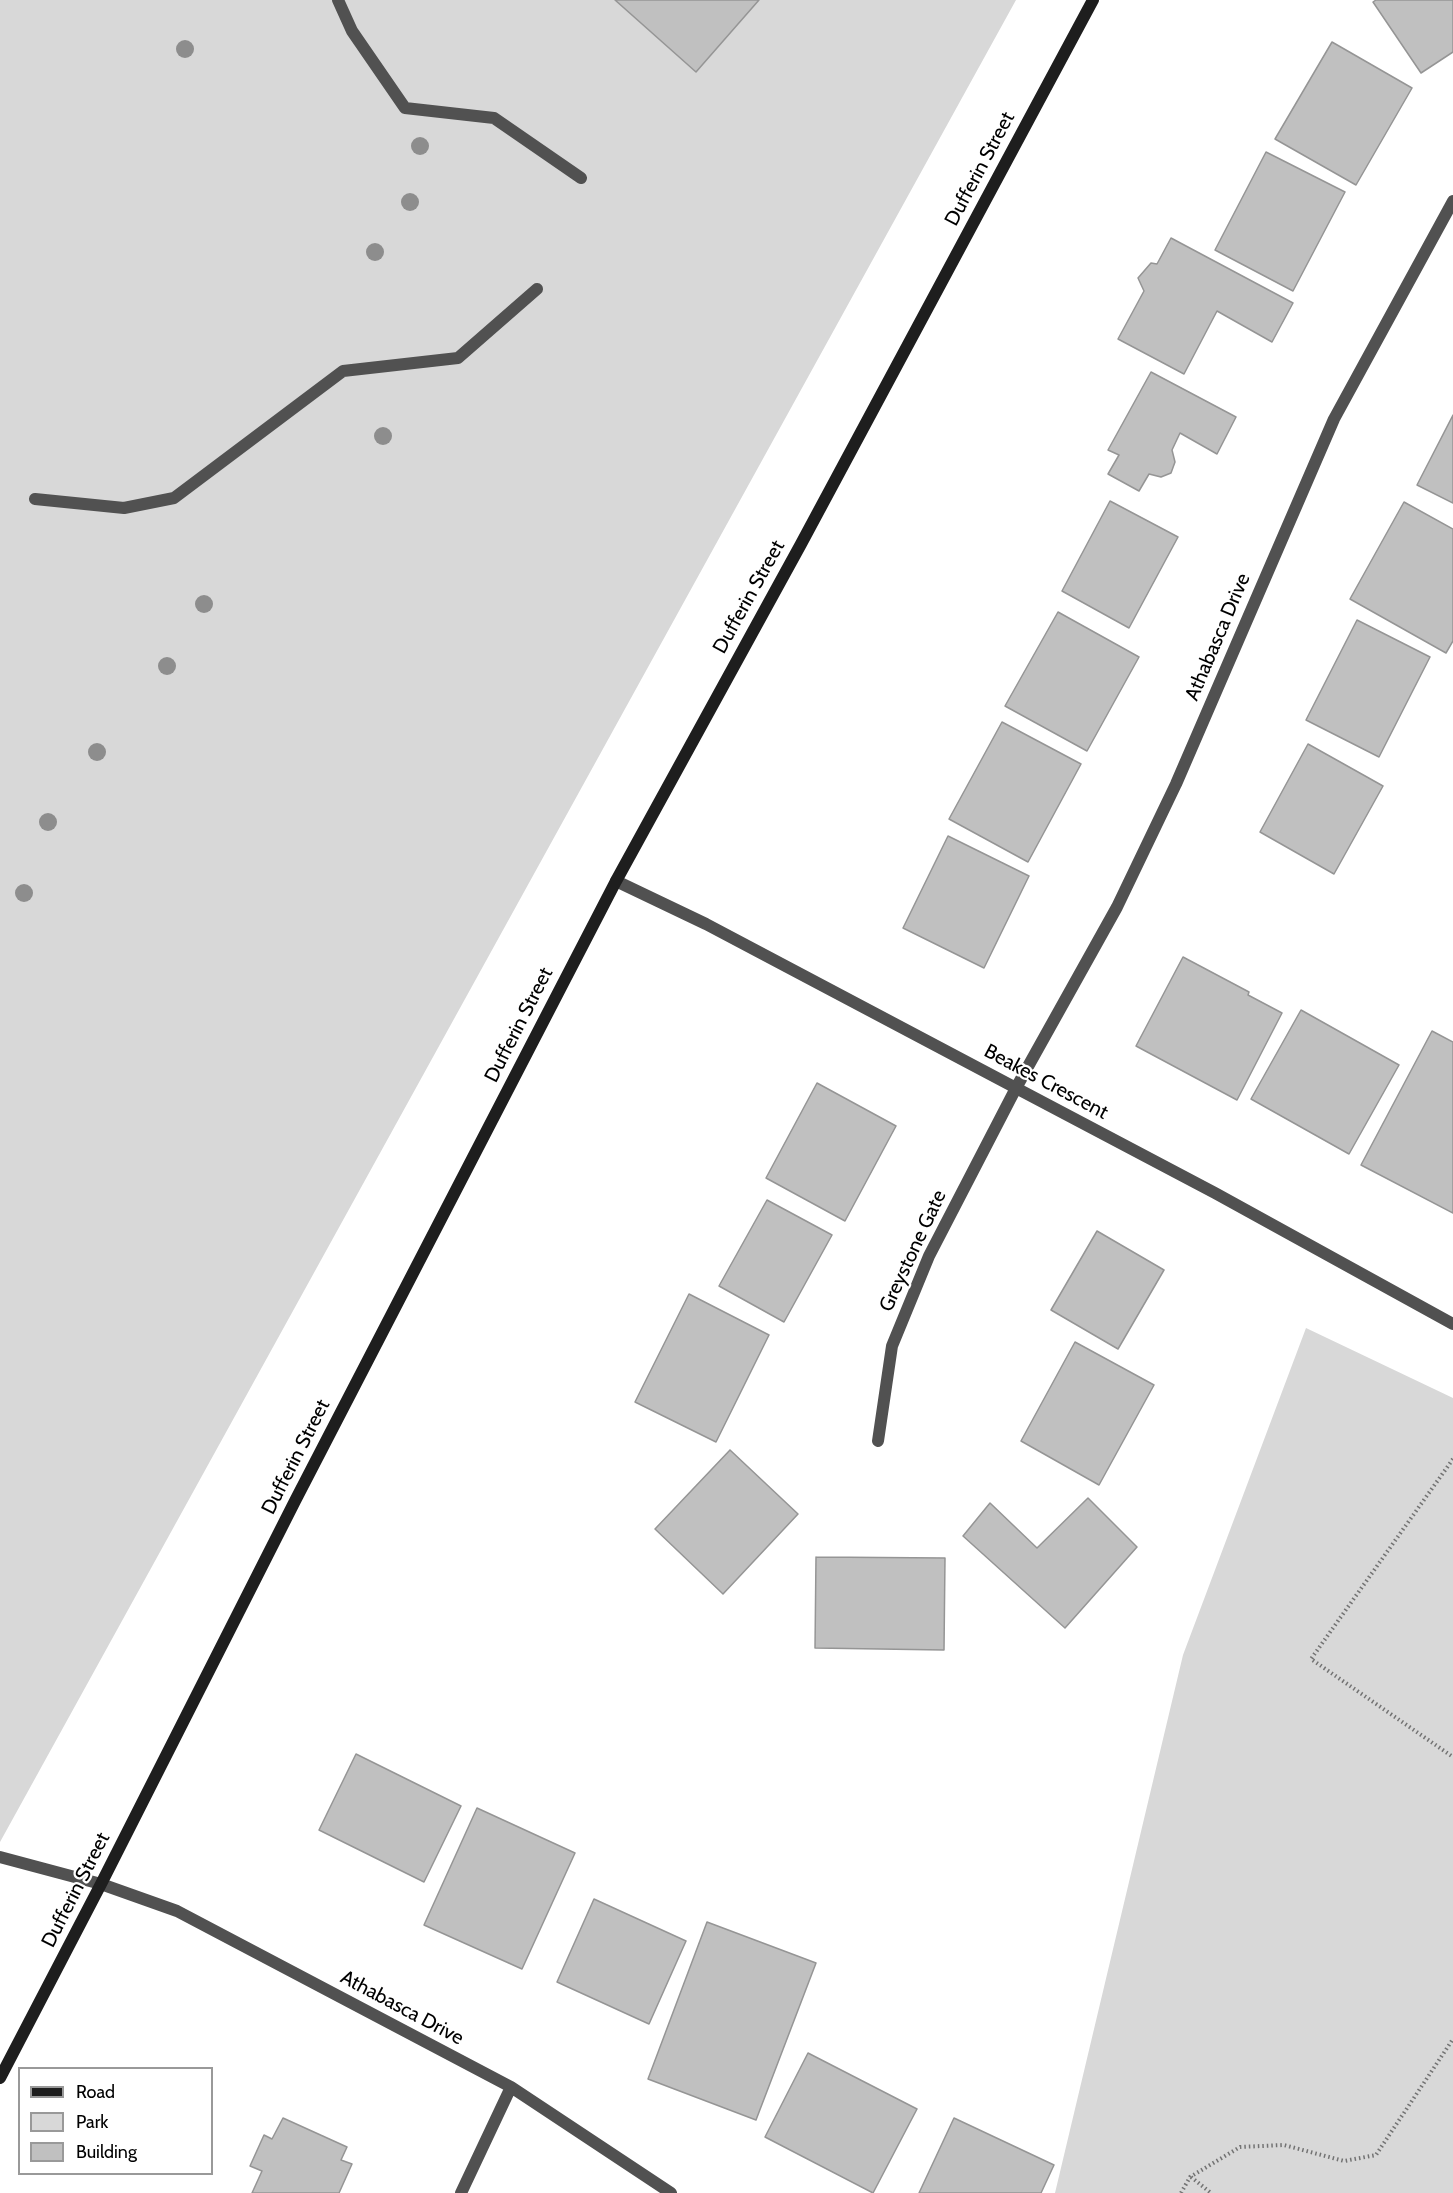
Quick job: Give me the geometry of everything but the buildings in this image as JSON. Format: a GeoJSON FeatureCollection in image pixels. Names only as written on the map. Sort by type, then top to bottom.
{"type":"FeatureCollection","features":[{"type":"Feature","properties":{"kind":"main road","name":"Dufferin Street"},"geometry":{"type":"LineString","coordinates":[[0,2079],[295,1501],[616,881],[801,544],[1093,0]]}},
{"type":"Feature","properties":{"kind":"street"},"geometry":{"type":"LineString","coordinates":[[338,0],[352,31],[405,108],[494,118],[581,178]]}},
{"type":"Feature","properties":{"kind":"street","name":"Athabasca Drive"},"geometry":{"type":"LineString","coordinates":[[1016,1088],[1117,907],[1176,784],[1334,419],[1453,201]]}},
{"type":"Feature","properties":{"kind":"street"},"geometry":{"type":"LineString","coordinates":[[34,499],[124,508],[174,498],[343,371],[458,358],[537,289]]}},
{"type":"Feature","properties":{"kind":"street","name":"Beakes Crescent"},"geometry":{"type":"LineString","coordinates":[[616,881],[706,924],[1215,1193],[1453,1324]]}},
{"type":"Feature","properties":{"kind":"street","name":"Greystone Gate"},"geometry":{"type":"LineString","coordinates":[[879,1440],[892,1346],[928,1256],[1016,1088]]}},
{"type":"Feature","properties":{"kind":"street","name":"Athabasca Drive"},"geometry":{"type":"LineString","coordinates":[[0,1857],[101,1884],[177,1911],[511,2087],[671,2193]]}},
{"type":"Feature","properties":{"kind":"street"},"geometry":{"type":"LineString","coordinates":[[461,2193],[511,2087]]}},
{"type":"Feature","properties":{"kind":"path"},"geometry":{"type":"LineString","coordinates":[[1453,1459],[1311,1659],[1453,1757]]}},
{"type":"Feature","properties":{"kind":"path"},"geometry":{"type":"LineString","coordinates":[[1181,2193],[1191,2177],[1240,2147],[1284,2145],[1344,2161],[1376,2155],[1453,2039]]}},
{"type":"Feature","properties":{"kind":"path"},"geometry":{"type":"LineString","coordinates":[[1191,2177],[1211,2193]]}},
{"type":"Feature","properties":{"kind":"green space"},"geometry":{"type":"Polygon","coordinates":[[[0,0],[1016,0],[0,1842],[0,0]]]}},
{"type":"Feature","properties":{"kind":"green space"},"geometry":{"type":"Polygon","coordinates":[[[1306,1328],[1453,1398],[1453,2193],[1055,2193],[1183,1655],[1306,1328]]]}}]}
